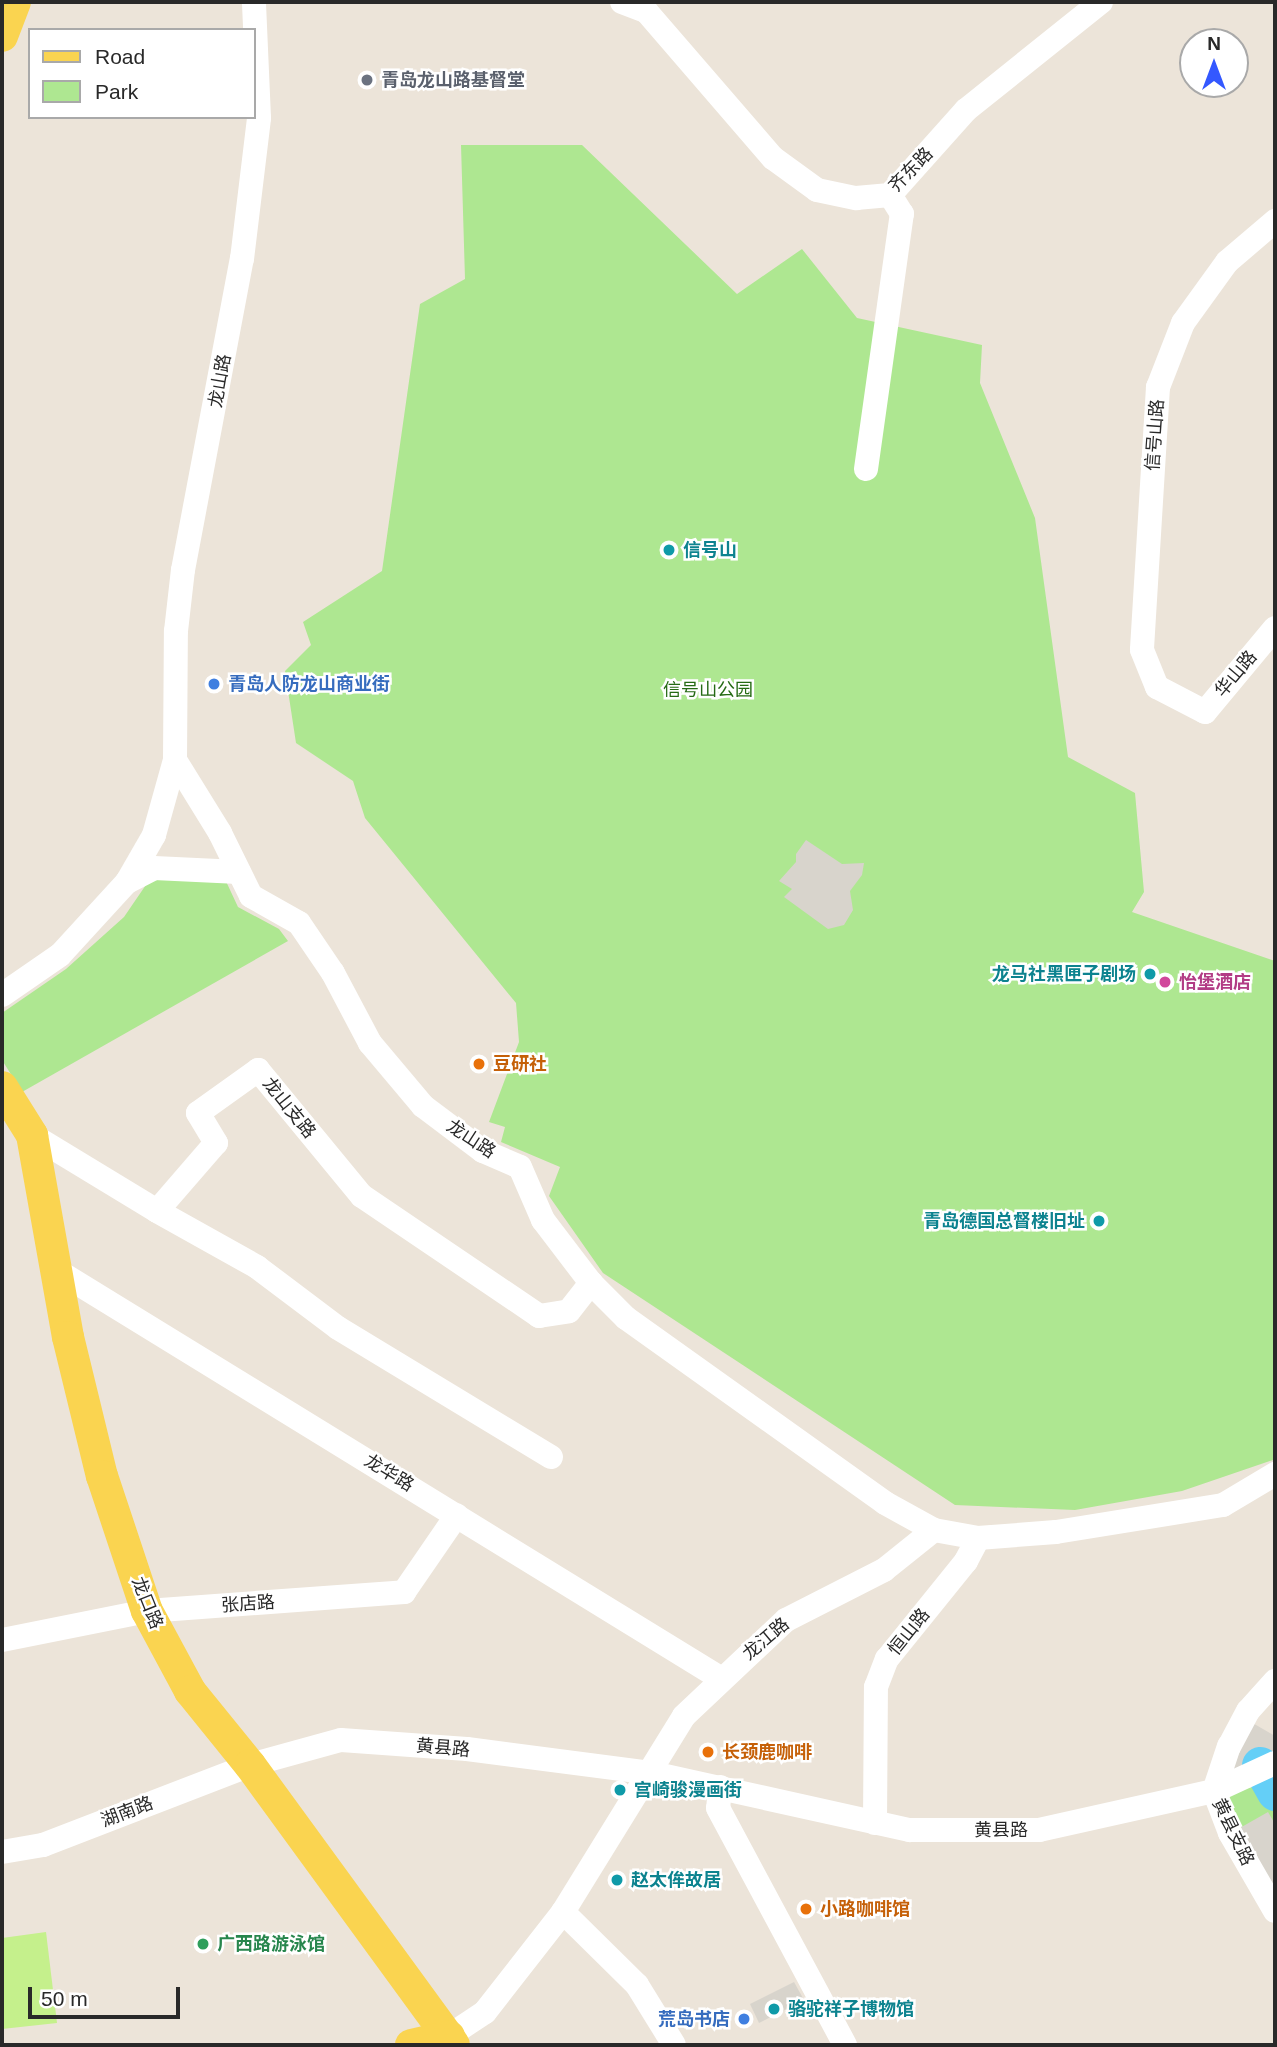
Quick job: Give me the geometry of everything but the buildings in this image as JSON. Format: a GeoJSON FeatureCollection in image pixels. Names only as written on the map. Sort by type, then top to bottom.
{"type":"FeatureCollection","features":[{"type":"Feature","properties":{"kind":"main road"},"geometry":{"type":"LineString","coordinates":[[2,36],[15,2]]}},
{"type":"Feature","properties":{"kind":"main road","name":"龙口路"},"geometry":{"type":"LineString","coordinates":[[2,1087],[33,1135],[56,1270],[102,1476],[147,1612],[190,1691],[250,1765],[451,2041]]}},
{"type":"Feature","properties":{"kind":"main road"},"geometry":{"type":"LineString","coordinates":[[411,2045],[451,2041]]}},
{"type":"Feature","properties":{"kind":"street","name":"龙山路"},"geometry":{"type":"LineString","coordinates":[[254,2],[255,28]]}},
{"type":"Feature","properties":{"kind":"street","name":"齐东路"},"geometry":{"type":"LineString","coordinates":[[622,2],[646,11],[773,159],[817,190],[856,198],[890,195],[966,110],[1101,2]]}},
{"type":"Feature","properties":{"kind":"street","name":"龙山路"},"geometry":{"type":"LineString","coordinates":[[2,995],[60,955],[127,882],[154,835],[175,760],[176,631],[183,570],[242,259],[259,118],[256,48]]}},
{"type":"Feature","properties":{"kind":"street"},"geometry":{"type":"LineString","coordinates":[[866,469],[902,214],[890,195]]}},
{"type":"Feature","properties":{"kind":"street","name":"信号山路"},"geometry":{"type":"LineString","coordinates":[[1157,687],[1142,650],[1158,387],[1191,313],[1227,262],[1275,221]]}},
{"type":"Feature","properties":{"kind":"street","name":"华山路"},"geometry":{"type":"LineString","coordinates":[[1157,687],[1205,712],[1275,628]]}},
{"type":"Feature","properties":{"kind":"street","name":"龙山路"},"geometry":{"type":"LineString","coordinates":[[175,760],[251,896],[299,923],[334,973],[370,1044],[423,1106],[483,1151],[520,1167],[543,1220],[591,1283],[626,1318],[885,1503],[934,1530]]}},
{"type":"Feature","properties":{"kind":"street"},"geometry":{"type":"LineString","coordinates":[[127,882],[154,868],[239,872]]}},
{"type":"Feature","properties":{"kind":"street","name":"龙山支路"},"geometry":{"type":"LineString","coordinates":[[158,1211],[216,1143],[198,1113],[258,1070],[362,1196],[539,1316],[569,1311],[591,1283]]}},
{"type":"Feature","properties":{"kind":"street"},"geometry":{"type":"LineString","coordinates":[[33,1135],[257,1267],[338,1328],[551,1457]]}},
{"type":"Feature","properties":{"kind":"street","name":"龙华路"},"geometry":{"type":"LineString","coordinates":[[56,1270],[720,1678]]}},
{"type":"Feature","properties":{"kind":"street"},"geometry":{"type":"LineString","coordinates":[[934,1530],[978,1538],[1056,1531],[1223,1505],[1275,1474]]}},
{"type":"Feature","properties":{"kind":"street","name":"张店路"},"geometry":{"type":"LineString","coordinates":[[2,1640],[147,1612],[404,1592],[457,1515]]}},
{"type":"Feature","properties":{"kind":"street","name":"龙江路"},"geometry":{"type":"LineString","coordinates":[[451,2041],[485,2012],[563,1912],[652,1773],[684,1716],[720,1678],[786,1620],[884,1570],[934,1530]]}},
{"type":"Feature","properties":{"kind":"street","name":"恒山路"},"geometry":{"type":"LineString","coordinates":[[875,1823],[876,1688],[887,1659],[965,1561],[978,1538]]}},
{"type":"Feature","properties":{"kind":"street","name":"黄县支路"},"geometry":{"type":"LineString","coordinates":[[1275,1681],[1248,1711],[1229,1746],[1214,1791],[1230,1833],[1275,1911]]}},
{"type":"Feature","properties":{"kind":"street","name":"黄县路"},"geometry":{"type":"LineString","coordinates":[[250,1765],[341,1740],[467,1749],[652,1773],[910,1830],[1039,1830],[1214,1791],[1275,1763]]}},
{"type":"Feature","properties":{"kind":"street","name":"湖南路"},"geometry":{"type":"LineString","coordinates":[[2,1852],[43,1845],[250,1765]]}},
{"type":"Feature","properties":{"kind":"street"},"geometry":{"type":"LineString","coordinates":[[720,1787],[718,1808],[845,2045]]}},
{"type":"Feature","properties":{"kind":"street"},"geometry":{"type":"LineString","coordinates":[[563,1912],[637,1985],[674,2045]]}},
{"type":"Feature","properties":{"kind":"green space","name":"信号山公园"},"geometry":{"type":"Polygon","coordinates":[[[461,145],[582,145],[737,294],[802,249],[857,318],[982,345],[980,383],[1035,518],[1068,757],[1135,793],[1144,892],[1132,912],[1275,961],[1273,1460],[1182,1491],[1075,1510],[955,1505],[603,1273],[549,1196],[560,1167],[501,1142],[505,1127],[489,1122],[519,1042],[516,1003],[365,818],[353,781],[296,743],[285,671],[311,645],[303,622],[382,571],[420,304],[465,279],[461,145]]]}},
{"type":"Feature","properties":{"kind":"green space"},"geometry":{"type":"Polygon","coordinates":[[[152,876],[224,877],[238,907],[279,929],[288,941],[22,1092],[2,1060],[2,1013],[66,969],[124,917],[152,876]]]}},
{"type":"Feature","properties":{"kind":"green space"},"geometry":{"type":"Polygon","coordinates":[[[1275,1782],[1275,1894],[1221,1794],[1275,1782]]]}},
{"type":"Feature","properties":{"kind":"green space"},"geometry":{"type":"Polygon","coordinates":[[[46,1932],[57,2023],[2,2029],[2,1938],[46,1932]]]}},
{"type":"Feature","properties":{"kind":"shaded area"},"geometry":{"type":"Polygon","coordinates":[[[806,840],[842,864],[864,863],[862,875],[850,891],[853,910],[844,925],[828,929],[784,897],[792,889],[779,881],[796,862],[796,854],[806,840]]]}},
{"type":"Feature","properties":{"kind":"shaded area"},"geometry":{"type":"Polygon","coordinates":[[[1244,1718],[1275,1736],[1275,1754],[1217,1780],[1244,1718]]]}},
{"type":"Feature","properties":{"kind":"shaded area"},"geometry":{"type":"Polygon","coordinates":[[[1268,1812],[1275,1824],[1275,1911],[1231,1833],[1268,1812]]]}},
{"type":"Feature","properties":{"kind":"shaded area"},"geometry":{"type":"Polygon","coordinates":[[[794,1982],[804,2000],[759,2023],[750,2004],[794,1982]]]}},
{"type":"Feature","properties":{"kind":"waterway"},"geometry":{"type":"LineString","coordinates":[[1260,1765],[1275,1792]]}},
{"type":"Feature","properties":{"kind":"place","name":"青岛龙山路基督堂"},"geometry":{"type":"Point","coordinates":[367,80]}},
{"type":"Feature","properties":{"kind":"place","name":"信号山"},"geometry":{"type":"Point","coordinates":[669,550]}},
{"type":"Feature","properties":{"kind":"place","name":"青岛人防龙山商业街"},"geometry":{"type":"Point","coordinates":[214,684]}},
{"type":"Feature","properties":{"kind":"place","name":"龙马社黑匣子剧场"},"geometry":{"type":"Point","coordinates":[1150,974]}},
{"type":"Feature","properties":{"kind":"place","name":"怡堡酒店"},"geometry":{"type":"Point","coordinates":[1165,982]}},
{"type":"Feature","properties":{"kind":"place","name":"豆研社"},"geometry":{"type":"Point","coordinates":[479,1064]}},
{"type":"Feature","properties":{"kind":"place","name":"青岛德国总督楼旧址"},"geometry":{"type":"Point","coordinates":[1099,1221]}},
{"type":"Feature","properties":{"kind":"place","name":"长颈鹿咖啡"},"geometry":{"type":"Point","coordinates":[708,1752]}},
{"type":"Feature","properties":{"kind":"place","name":"宫崎骏漫画街"},"geometry":{"type":"Point","coordinates":[620,1790]}},
{"type":"Feature","properties":{"kind":"place","name":"赵太侔故居"},"geometry":{"type":"Point","coordinates":[617,1880]}},
{"type":"Feature","properties":{"kind":"place","name":"小路咖啡馆"},"geometry":{"type":"Point","coordinates":[806,1909]}},
{"type":"Feature","properties":{"kind":"place","name":"广西路游泳馆"},"geometry":{"type":"Point","coordinates":[203,1944]}},
{"type":"Feature","properties":{"kind":"place","name":"骆驼祥子博物馆"},"geometry":{"type":"Point","coordinates":[774,2009]}},
{"type":"Feature","properties":{"kind":"place","name":"荒岛书店"},"geometry":{"type":"Point","coordinates":[744,2019]}}]}
